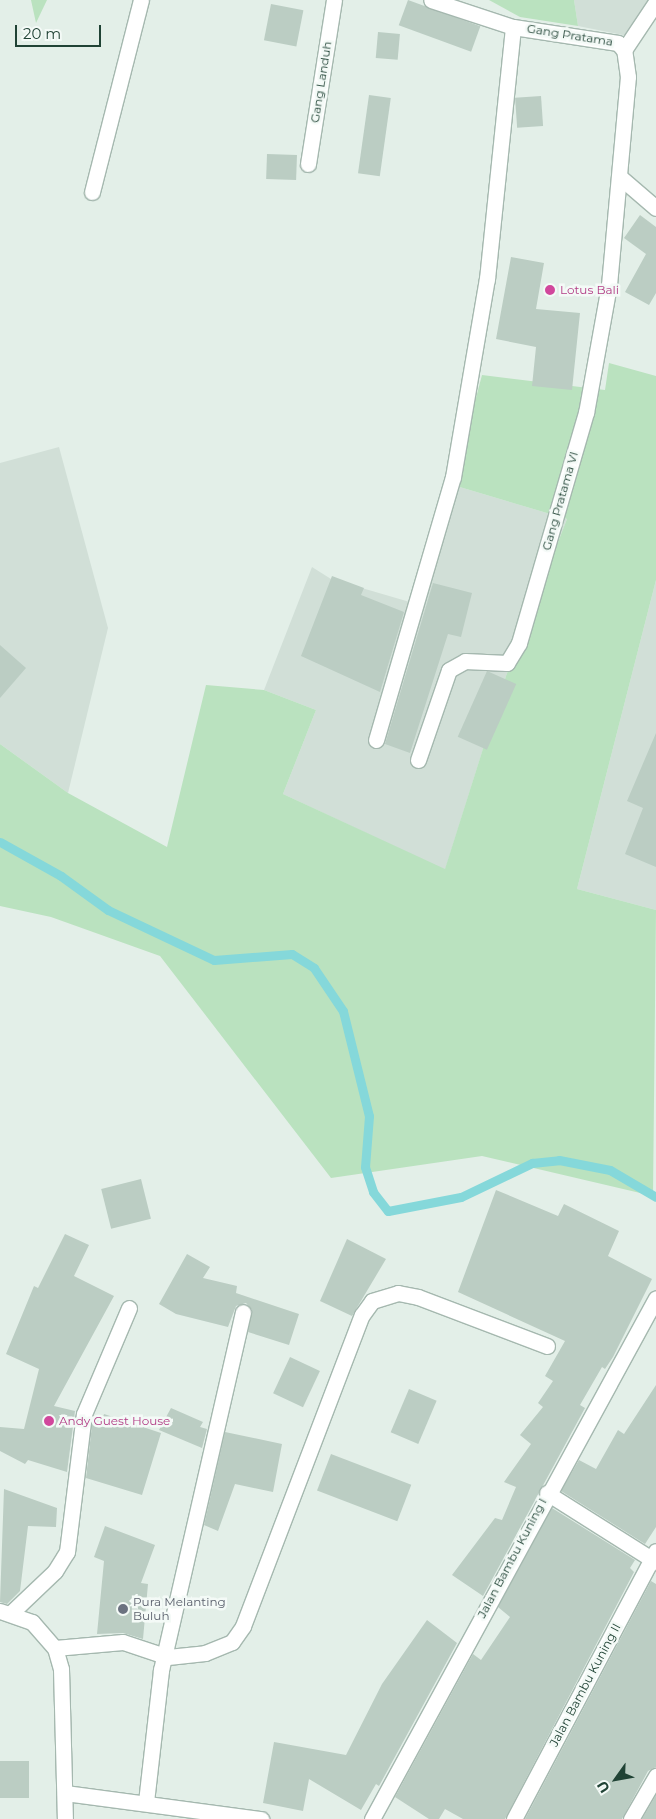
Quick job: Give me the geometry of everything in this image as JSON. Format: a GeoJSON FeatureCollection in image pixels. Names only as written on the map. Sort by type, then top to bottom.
{"type":"FeatureCollection","features":[{"type":"Feature","properties":{"kind":"street"},"geometry":{"type":"LineString","coordinates":[[92,192],[141,0]]}},
{"type":"Feature","properties":{"kind":"street","name":"Gang Landuh"},"geometry":{"type":"LineString","coordinates":[[308,164],[334,0]]}},
{"type":"Feature","properties":{"kind":"street","name":"Gang Pratama"},"geometry":{"type":"LineString","coordinates":[[431,0],[513,27],[604,38],[624,50],[628,77],[621,178]]}},
{"type":"Feature","properties":{"kind":"street"},"geometry":{"type":"LineString","coordinates":[[624,50],[656,2]]}},
{"type":"Feature","properties":{"kind":"street"},"geometry":{"type":"LineString","coordinates":[[376,740],[453,477],[487,279],[513,27]]}},
{"type":"Feature","properties":{"kind":"street"},"geometry":{"type":"LineString","coordinates":[[621,178],[656,208]]}},
{"type":"Feature","properties":{"kind":"street","name":"Gang Pratama VI"},"geometry":{"type":"LineString","coordinates":[[418,760],[449,670],[466,661],[507,663],[519,643],[586,413],[621,178]]}},
{"type":"Feature","properties":{"kind":"street"},"geometry":{"type":"LineString","coordinates":[[55,1648],[123,1642],[164,1657],[222,1649],[243,1626],[362,1315],[372,1301],[398,1293],[418,1297],[547,1346]]}},
{"type":"Feature","properties":{"kind":"street","name":"Jalan Bambu Kuning I"},"geometry":{"type":"LineString","coordinates":[[372,1819],[547,1493],[656,1298]]}},
{"type":"Feature","properties":{"kind":"street"},"geometry":{"type":"LineString","coordinates":[[65,1819],[61,1669],[55,1648],[32,1622],[6,1612],[55,1571],[67,1552],[84,1414],[130,1308]]}},
{"type":"Feature","properties":{"kind":"street"},"geometry":{"type":"LineString","coordinates":[[146,1802],[164,1657],[242,1312]]}},
{"type":"Feature","properties":{"kind":"street"},"geometry":{"type":"LineString","coordinates":[[547,1493],[654,1558]]}},
{"type":"Feature","properties":{"kind":"street","name":"Jalan Bambu Kuning II"},"geometry":{"type":"LineString","coordinates":[[514,1819],[654,1558]]}},
{"type":"Feature","properties":{"kind":"street"},"geometry":{"type":"LineString","coordinates":[[630,1819],[656,1776]]}},
{"type":"Feature","properties":{"kind":"street"},"geometry":{"type":"LineString","coordinates":[[65,1793],[146,1802],[261,1819]]}},
{"type":"Feature","properties":{"kind":"shaded area"},"geometry":{"type":"Polygon","coordinates":[[[574,0],[656,0],[638,38],[578,26],[574,0]]]}},
{"type":"Feature","properties":{"kind":"shaded area"},"geometry":{"type":"Polygon","coordinates":[[[59,447],[108,628],[68,793],[0,744],[0,463],[59,447]]]}},
{"type":"Feature","properties":{"kind":"shaded area"},"geometry":{"type":"Polygon","coordinates":[[[453,485],[567,519],[506,676],[445,870],[283,794],[316,710],[264,690],[312,567],[331,579],[420,605],[453,485]]]}},
{"type":"Feature","properties":{"kind":"shaded area"},"geometry":{"type":"Polygon","coordinates":[[[656,580],[656,910],[577,889],[656,580]]]}},
{"type":"Feature","properties":{"kind":"green space"},"geometry":{"type":"Polygon","coordinates":[[[31,0],[47,0],[36,23],[31,0]]]}},
{"type":"Feature","properties":{"kind":"green space"},"geometry":{"type":"Polygon","coordinates":[[[489,0],[574,0],[578,26],[520,17],[489,0]]]}},
{"type":"Feature","properties":{"kind":"green space"},"geometry":{"type":"Polygon","coordinates":[[[609,363],[656,376],[656,580],[577,889],[656,910],[653,1196],[482,1156],[331,1178],[160,956],[51,917],[0,906],[0,744],[68,793],[167,847],[206,685],[264,690],[316,710],[283,794],[445,869],[506,676],[567,519],[453,485],[482,375],[605,390],[609,363]]]}},
{"type":"Feature","properties":{"kind":"building"},"geometry":{"type":"Polygon","coordinates":[[[408,0],[480,26],[471,52],[399,25],[408,0]]]}},
{"type":"Feature","properties":{"kind":"building"},"geometry":{"type":"Polygon","coordinates":[[[271,4],[303,10],[296,47],[264,40],[271,4]]]}},
{"type":"Feature","properties":{"kind":"building"},"geometry":{"type":"Polygon","coordinates":[[[378,32],[400,34],[398,60],[376,58],[378,32]]]}},
{"type":"Feature","properties":{"kind":"building"},"geometry":{"type":"Polygon","coordinates":[[[369,95],[391,98],[380,176],[358,173],[369,95]]]}},
{"type":"Feature","properties":{"kind":"building"},"geometry":{"type":"Polygon","coordinates":[[[541,96],[543,126],[517,128],[515,98],[541,96]]]}},
{"type":"Feature","properties":{"kind":"building"},"geometry":{"type":"Polygon","coordinates":[[[267,154],[297,155],[296,180],[266,179],[267,154]]]}},
{"type":"Feature","properties":{"kind":"building"},"geometry":{"type":"Polygon","coordinates":[[[640,215],[656,227],[656,293],[649,305],[625,292],[646,254],[624,238],[640,215]]]}},
{"type":"Feature","properties":{"kind":"building"},"geometry":{"type":"Polygon","coordinates":[[[511,257],[544,263],[536,309],[580,313],[572,390],[532,386],[536,347],[496,339],[511,257]]]}},
{"type":"Feature","properties":{"kind":"building"},"geometry":{"type":"Polygon","coordinates":[[[332,576],[364,588],[361,595],[404,612],[380,692],[301,656],[332,576]]]}},
{"type":"Feature","properties":{"kind":"building"},"geometry":{"type":"Polygon","coordinates":[[[433,583],[472,593],[461,637],[448,634],[410,753],[385,744],[433,583]]]}},
{"type":"Feature","properties":{"kind":"building"},"geometry":{"type":"Polygon","coordinates":[[[0,645],[26,668],[0,698],[0,645]]]}},
{"type":"Feature","properties":{"kind":"building"},"geometry":{"type":"Polygon","coordinates":[[[487,671],[516,684],[487,750],[458,737],[487,671]]]}},
{"type":"Feature","properties":{"kind":"building"},"geometry":{"type":"Polygon","coordinates":[[[656,733],[656,867],[625,854],[643,808],[627,801],[656,733]]]}},
{"type":"Feature","properties":{"kind":"building"},"geometry":{"type":"Polygon","coordinates":[[[141,1179],[151,1219],[111,1229],[101,1189],[141,1179]]]}},
{"type":"Feature","properties":{"kind":"building"},"geometry":{"type":"Polygon","coordinates":[[[496,1190],[558,1216],[564,1204],[619,1231],[608,1256],[652,1279],[613,1357],[605,1369],[602,1367],[580,1405],[585,1408],[483,1596],[452,1575],[495,1518],[502,1520],[516,1487],[504,1482],[531,1444],[520,1435],[543,1407],[538,1403],[553,1381],[545,1376],[565,1341],[458,1292],[496,1190]]]}},
{"type":"Feature","properties":{"kind":"building"},"geometry":{"type":"Polygon","coordinates":[[[65,1234],[89,1245],[74,1276],[114,1296],[54,1406],[75,1411],[67,1472],[28,1460],[25,1464],[0,1451],[0,1427],[24,1429],[39,1369],[6,1354],[34,1286],[38,1288],[65,1234]]]}},
{"type":"Feature","properties":{"kind":"building"},"geometry":{"type":"Polygon","coordinates":[[[347,1239],[386,1259],[352,1316],[320,1301],[347,1239]]]}},
{"type":"Feature","properties":{"kind":"building"},"geometry":{"type":"Polygon","coordinates":[[[187,1254],[210,1267],[203,1278],[237,1286],[236,1293],[299,1314],[289,1345],[248,1332],[252,1310],[246,1303],[236,1306],[228,1327],[176,1314],[159,1304],[187,1254]]]}},
{"type":"Feature","properties":{"kind":"building"},"geometry":{"type":"Polygon","coordinates":[[[290,1357],[320,1371],[303,1407],[273,1393],[290,1357]]]}},
{"type":"Feature","properties":{"kind":"building"},"geometry":{"type":"Polygon","coordinates":[[[656,1385],[656,1527],[645,1544],[561,1491],[579,1460],[596,1469],[618,1430],[624,1434],[656,1385]]]}},
{"type":"Feature","properties":{"kind":"building"},"geometry":{"type":"Polygon","coordinates":[[[409,1389],[437,1401],[418,1444],[391,1432],[409,1389]]]}},
{"type":"Feature","properties":{"kind":"building"},"geometry":{"type":"Polygon","coordinates":[[[171,1408],[203,1422],[200,1427],[207,1429],[202,1448],[159,1430],[171,1408]]]}},
{"type":"Feature","properties":{"kind":"building"},"geometry":{"type":"Polygon","coordinates":[[[104,1414],[161,1433],[142,1495],[86,1478],[93,1416],[103,1418],[104,1414]]]}},
{"type":"Feature","properties":{"kind":"building"},"geometry":{"type":"Polygon","coordinates":[[[225,1432],[282,1444],[273,1492],[235,1484],[218,1531],[204,1525],[225,1432]]]}},
{"type":"Feature","properties":{"kind":"building"},"geometry":{"type":"Polygon","coordinates":[[[331,1454],[411,1485],[397,1521],[317,1490],[331,1454]]]}},
{"type":"Feature","properties":{"kind":"building"},"geometry":{"type":"Polygon","coordinates":[[[4,1489],[57,1508],[56,1527],[28,1526],[20,1591],[7,1604],[0,1602],[4,1489]]]}},
{"type":"Feature","properties":{"kind":"building"},"geometry":{"type":"Polygon","coordinates":[[[552,1508],[635,1560],[630,1568],[634,1572],[505,1819],[463,1819],[445,1809],[439,1819],[429,1819],[395,1797],[473,1654],[481,1660],[510,1617],[498,1607],[552,1508]]]}},
{"type":"Feature","properties":{"kind":"building"},"geometry":{"type":"Polygon","coordinates":[[[105,1526],[155,1545],[141,1583],[148,1584],[143,1639],[123,1633],[97,1634],[104,1561],[94,1557],[105,1526]]]}},
{"type":"Feature","properties":{"kind":"building"},"geometry":{"type":"Polygon","coordinates":[[[651,1581],[656,1584],[656,1767],[648,1771],[622,1819],[525,1819],[651,1581]]]}},
{"type":"Feature","properties":{"kind":"building"},"geometry":{"type":"Polygon","coordinates":[[[427,1620],[457,1643],[379,1786],[376,1784],[361,1810],[309,1779],[303,1811],[263,1803],[274,1742],[346,1755],[382,1684],[427,1620]]]}},
{"type":"Feature","properties":{"kind":"building"},"geometry":{"type":"Polygon","coordinates":[[[0,1761],[29,1761],[29,1798],[0,1798],[0,1761]]]}},
{"type":"Feature","properties":{"kind":"building"},"geometry":{"type":"Polygon","coordinates":[[[656,1795],[656,1819],[642,1819],[656,1795]]]}},
{"type":"Feature","properties":{"kind":"waterway"},"geometry":{"type":"LineString","coordinates":[[0,842],[61,876],[108,910],[214,960],[292,954],[314,968],[343,1011],[369,1116],[365,1167],[373,1192],[388,1211],[461,1197],[532,1163],[559,1160],[610,1170],[656,1197]]}},
{"type":"Feature","properties":{"kind":"place","name":"Lotus Bali"},"geometry":{"type":"Point","coordinates":[550,290]}},
{"type":"Feature","properties":{"kind":"place","name":"Andy Guest House"},"geometry":{"type":"Point","coordinates":[49,1421]}},
{"type":"Feature","properties":{"kind":"place","name":"Pura Melanting Buluh"},"geometry":{"type":"Point","coordinates":[123,1609]}}]}
